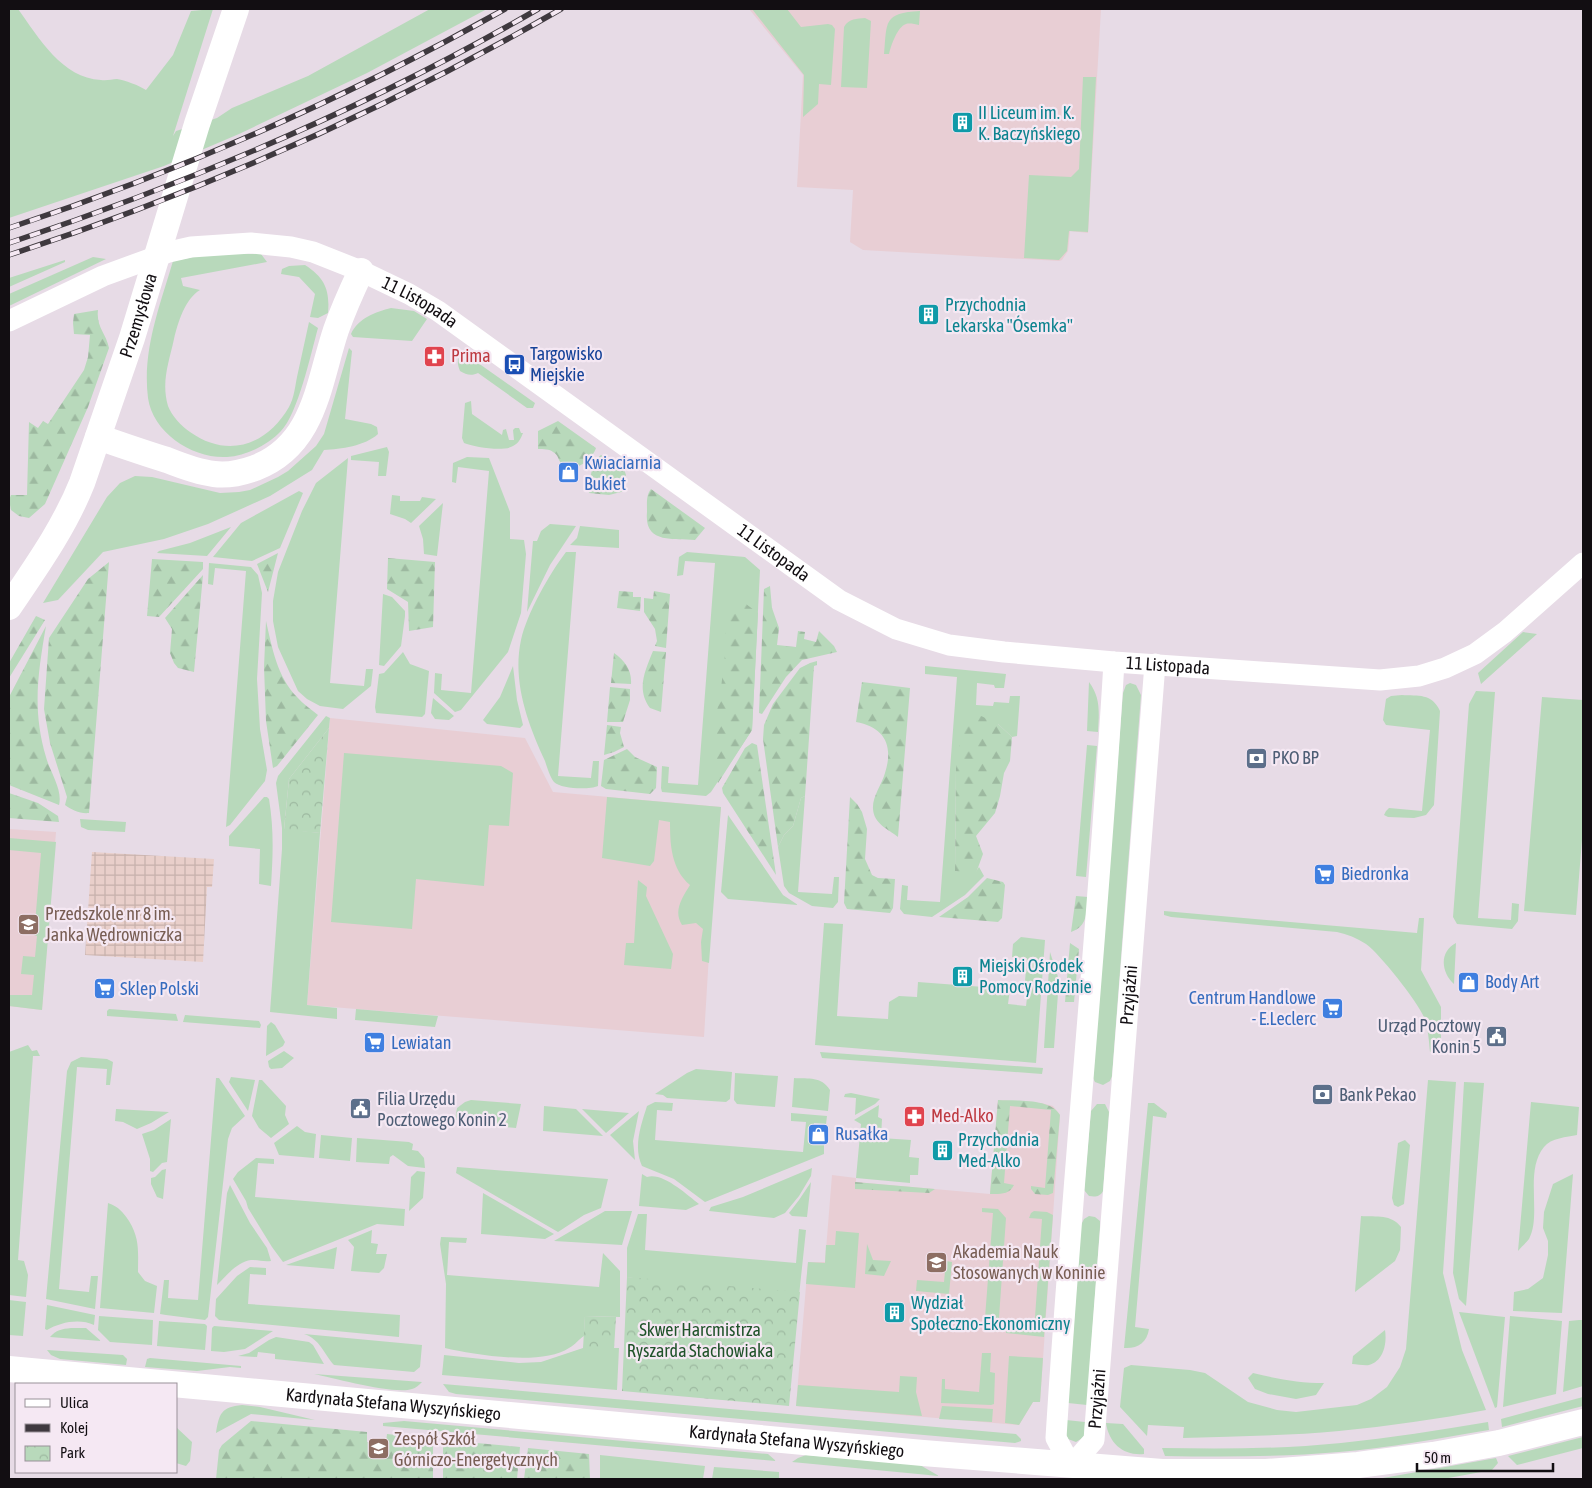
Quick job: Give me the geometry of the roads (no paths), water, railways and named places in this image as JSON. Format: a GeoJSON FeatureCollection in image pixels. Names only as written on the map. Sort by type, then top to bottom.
{"type":"FeatureCollection","features":[{"type":"Feature","properties":{"kind":"main road","name":"Przemysłowa"},"geometry":{"type":"LineString","coordinates":[[9,607],[18,574],[60,530],[74,504],[147,289],[197,124],[236,9]]}},
{"type":"Feature","properties":{"kind":"main road"},"geometry":{"type":"LineString","coordinates":[[98,437],[187,467],[214,474],[243,472],[281,454],[304,428],[336,332],[361,271]]}},
{"type":"Feature","properties":{"kind":"main road","name":"Kardynała Stefana Wyszyńskiego"},"geometry":{"type":"LineString","coordinates":[[9,1369],[162,1383]]}},
{"type":"Feature","properties":{"kind":"main road","name":"Kardynała Stefana Wyszyńskiego"},"geometry":{"type":"LineString","coordinates":[[178,1384],[1071,1466],[1155,1472],[1266,1472],[1358,1465],[1433,1455],[1499,1443],[1583,1422]]}},
{"type":"Feature","properties":{"kind":"street","name":"11 Listopada"},"geometry":{"type":"LineString","coordinates":[[9,321],[102,276],[169,252],[191,247],[251,243],[274,244],[313,252],[361,271],[409,294],[438,311],[838,600],[896,629],[949,646],[1114,662],[1380,680],[1419,676],[1446,668],[1474,654],[1505,632],[1583,564]]}},
{"type":"Feature","properties":{"kind":"street"},"geometry":{"type":"LineString","coordinates":[[1071,1466],[1056,1438],[1110,742],[1114,662]]}},
{"type":"Feature","properties":{"kind":"street","name":"Przyjaźni"},"geometry":{"type":"LineString","coordinates":[[1071,1466],[1094,1440],[1156,664]]}},
{"type":"Feature","properties":{"kind":"railway"},"geometry":{"type":"LineString","coordinates":[[9,228],[137,182],[262,131],[385,73],[505,9]]}},
{"type":"Feature","properties":{"kind":"railway"},"geometry":{"type":"LineString","coordinates":[[9,243],[145,194],[280,140],[411,78],[538,9]]}},
{"type":"Feature","properties":{"kind":"railway"},"geometry":{"type":"LineString","coordinates":[[9,255],[152,204],[291,146],[360,115],[428,81],[561,9]]}},
{"type":"Feature","properties":{"kind":"place","name":"II Liceum im. K. K. Baczyńskiego"},"geometry":{"type":"Point","coordinates":[962,123]}},
{"type":"Feature","properties":{"kind":"place","name":"Przychodnia Lekarska \"Ósemka\""},"geometry":{"type":"Point","coordinates":[929,315]}},
{"type":"Feature","properties":{"kind":"place","name":"Prima"},"geometry":{"type":"Point","coordinates":[435,356]}},
{"type":"Feature","properties":{"kind":"place","name":"Targowisko Miejskie"},"geometry":{"type":"Point","coordinates":[514,364]}},
{"type":"Feature","properties":{"kind":"place","name":"Kwiaciarnia Bukiet"},"geometry":{"type":"Point","coordinates":[568,473]}},
{"type":"Feature","properties":{"kind":"place","name":"PKO BP"},"geometry":{"type":"Point","coordinates":[1256,758]}},
{"type":"Feature","properties":{"kind":"place","name":"Biedronka"},"geometry":{"type":"Point","coordinates":[1325,874]}},
{"type":"Feature","properties":{"kind":"place","name":"Przedszkole nr 8 im. Janka Wędrowniczka"},"geometry":{"type":"Point","coordinates":[29,924]}},
{"type":"Feature","properties":{"kind":"place","name":"Miejski Ośrodek Pomocy Rodzinie"},"geometry":{"type":"Point","coordinates":[963,976]}},
{"type":"Feature","properties":{"kind":"place","name":"Body Art"},"geometry":{"type":"Point","coordinates":[1469,982]}},
{"type":"Feature","properties":{"kind":"place","name":"Sklep Polski"},"geometry":{"type":"Point","coordinates":[104,989]}},
{"type":"Feature","properties":{"kind":"place","name":"Centrum Handlowe - E.Leclerc"},"geometry":{"type":"Point","coordinates":[1332,1008]}},
{"type":"Feature","properties":{"kind":"place","name":"Urząd Pocztowy Konin 5"},"geometry":{"type":"Point","coordinates":[1497,1036]}},
{"type":"Feature","properties":{"kind":"place","name":"Lewiatan"},"geometry":{"type":"Point","coordinates":[375,1043]}},
{"type":"Feature","properties":{"kind":"place","name":"Bank Pekao"},"geometry":{"type":"Point","coordinates":[1323,1095]}},
{"type":"Feature","properties":{"kind":"place","name":"Filia Urzędu Pocztowego Konin 2"},"geometry":{"type":"Point","coordinates":[361,1109]}},
{"type":"Feature","properties":{"kind":"place","name":"Med-Alko"},"geometry":{"type":"Point","coordinates":[915,1116]}},
{"type":"Feature","properties":{"kind":"place","name":"Rusałka"},"geometry":{"type":"Point","coordinates":[819,1134]}},
{"type":"Feature","properties":{"kind":"place","name":"Przychodnia Med-Alko"},"geometry":{"type":"Point","coordinates":[942,1150]}},
{"type":"Feature","properties":{"kind":"place","name":"Akademia Nauk Stosowanych w Koninie"},"geometry":{"type":"Point","coordinates":[937,1262]}},
{"type":"Feature","properties":{"kind":"place","name":"Wydział Społeczno-Ekonomiczny"},"geometry":{"type":"Point","coordinates":[895,1313]}},
{"type":"Feature","properties":{"kind":"place","name":"Zespół Szkół Górniczo-Energetycznych"},"geometry":{"type":"Point","coordinates":[378,1449]}},
{"type":"Feature","properties":{"kind":"park label","name":"Skwer Harcmistrza Ryszarda Stachowiaka"},"geometry":{"type":"Point","coordinates":[700,1340]}}]}
